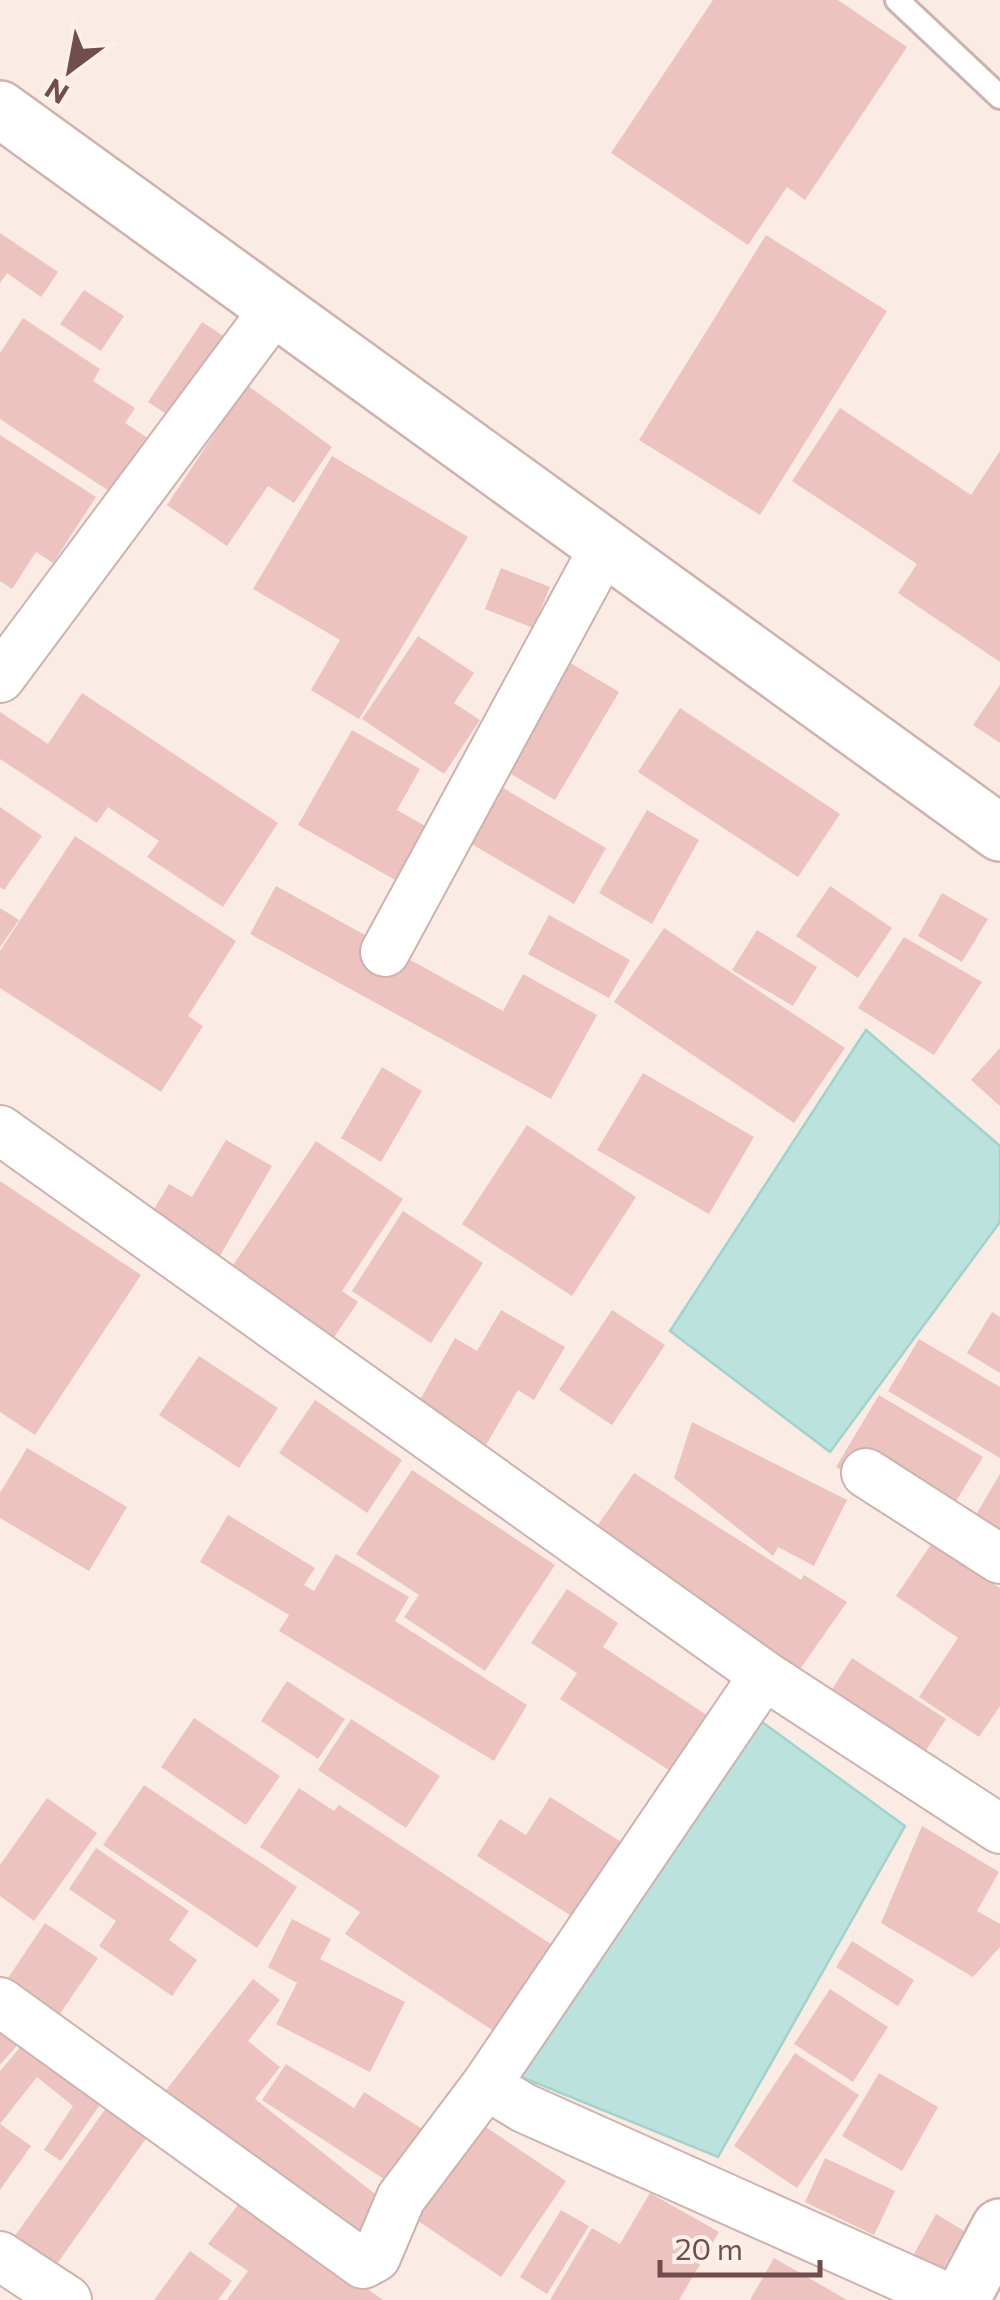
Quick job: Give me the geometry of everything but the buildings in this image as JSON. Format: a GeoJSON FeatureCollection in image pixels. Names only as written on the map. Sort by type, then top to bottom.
{"type":"FeatureCollection","features":[{"type":"Feature","properties":{"kind":"street"},"geometry":{"type":"LineString","coordinates":[[0,108],[1000,833]]}},
{"type":"Feature","properties":{"kind":"street"},"geometry":{"type":"LineString","coordinates":[[0,678],[274,310]]}},
{"type":"Feature","properties":{"kind":"street"},"geometry":{"type":"LineString","coordinates":[[385,952],[604,548]]}},
{"type":"Feature","properties":{"kind":"street"},"geometry":{"type":"LineString","coordinates":[[0,1130],[764,1675],[1000,1830]]}},
{"type":"Feature","properties":{"kind":"street"},"geometry":{"type":"LineString","coordinates":[[866,1474],[1000,1559]]}},
{"type":"Feature","properties":{"kind":"street"},"geometry":{"type":"LineString","coordinates":[[0,2002],[363,2264],[376,2257],[401,2198],[486,2084],[764,1675]]}},
{"type":"Feature","properties":{"kind":"street"},"geometry":{"type":"LineString","coordinates":[[486,2084],[524,2108],[957,2300],[1000,2227]]}},
{"type":"Feature","properties":{"kind":"street"},"geometry":{"type":"LineString","coordinates":[[0,2256],[67,2300]]}},
{"type":"Feature","properties":{"kind":"lane"},"geometry":{"type":"LineString","coordinates":[[897,0],[1000,97]]}},
{"type":"Feature","properties":{"kind":"water"},"geometry":{"type":"Polygon","coordinates":[[[866,1030],[1000,1146],[1000,1222],[830,1452],[670,1331],[866,1030]]]}},
{"type":"Feature","properties":{"kind":"water"},"geometry":{"type":"Polygon","coordinates":[[[751,1714],[905,1826],[718,2157],[514,2074],[751,1714]]]}}]}
